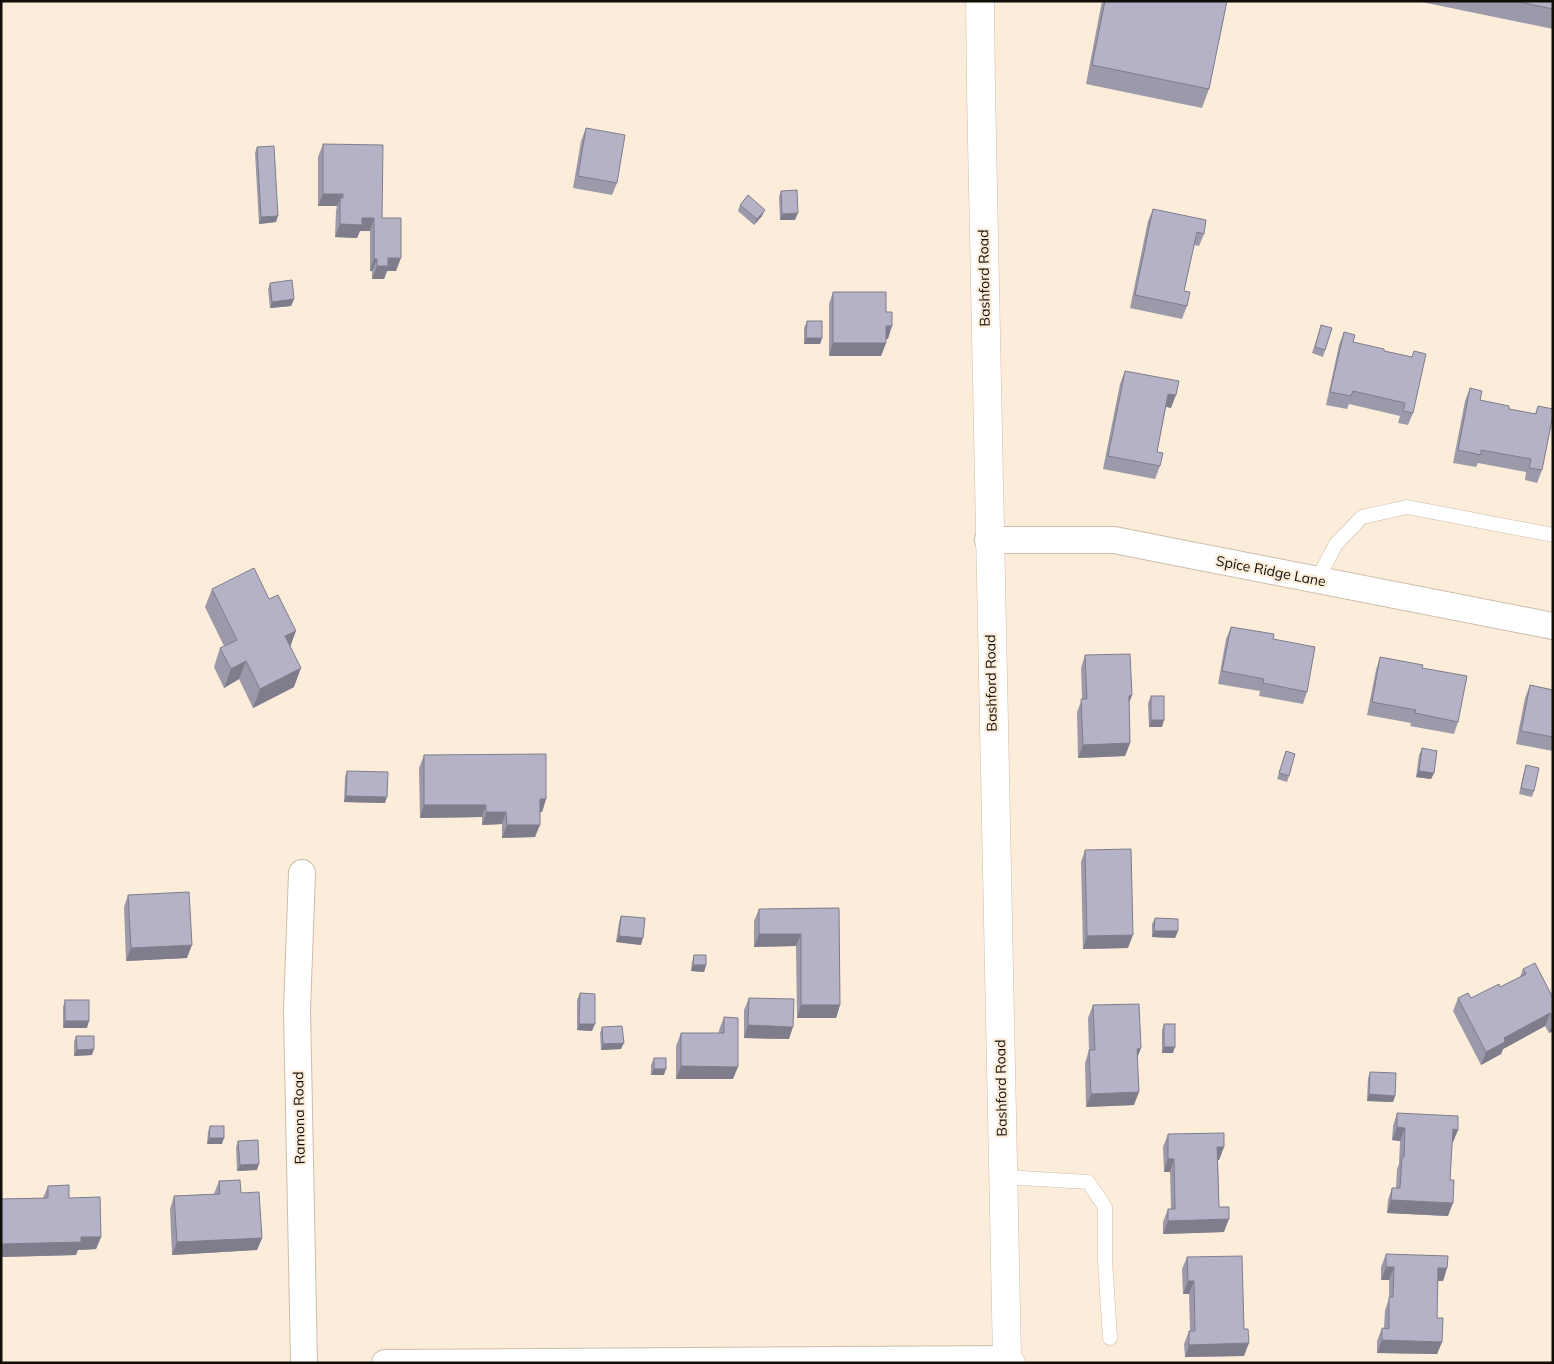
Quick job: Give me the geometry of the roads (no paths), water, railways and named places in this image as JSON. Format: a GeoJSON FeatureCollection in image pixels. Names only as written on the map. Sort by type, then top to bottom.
{"type":"FeatureCollection","features":[{"type":"Feature","properties":{"kind":"street","name":"Bashford Road"},"geometry":{"type":"LineString","coordinates":[[980,1],[988,540],[1008,1362]]}},
{"type":"Feature","properties":{"kind":"street","name":"Spice Ridge Lane"},"geometry":{"type":"LineString","coordinates":[[988,540],[1114,540],[1553,626]]}},
{"type":"Feature","properties":{"kind":"street","name":"Ramona Road"},"geometry":{"type":"LineString","coordinates":[[302,873],[297,1010],[304,1363]]}},
{"type":"Feature","properties":{"kind":"street"},"geometry":{"type":"LineString","coordinates":[[385,1363],[1008,1362]]}},
{"type":"Feature","properties":{"kind":"lane"},"geometry":{"type":"LineString","coordinates":[[1317,580],[1336,544],[1362,517],[1407,507],[1553,535]]}},
{"type":"Feature","properties":{"kind":"lane"},"geometry":{"type":"LineString","coordinates":[[1003,1177],[1088,1182],[1105,1208],[1105,1260],[1110,1338]]}}]}
